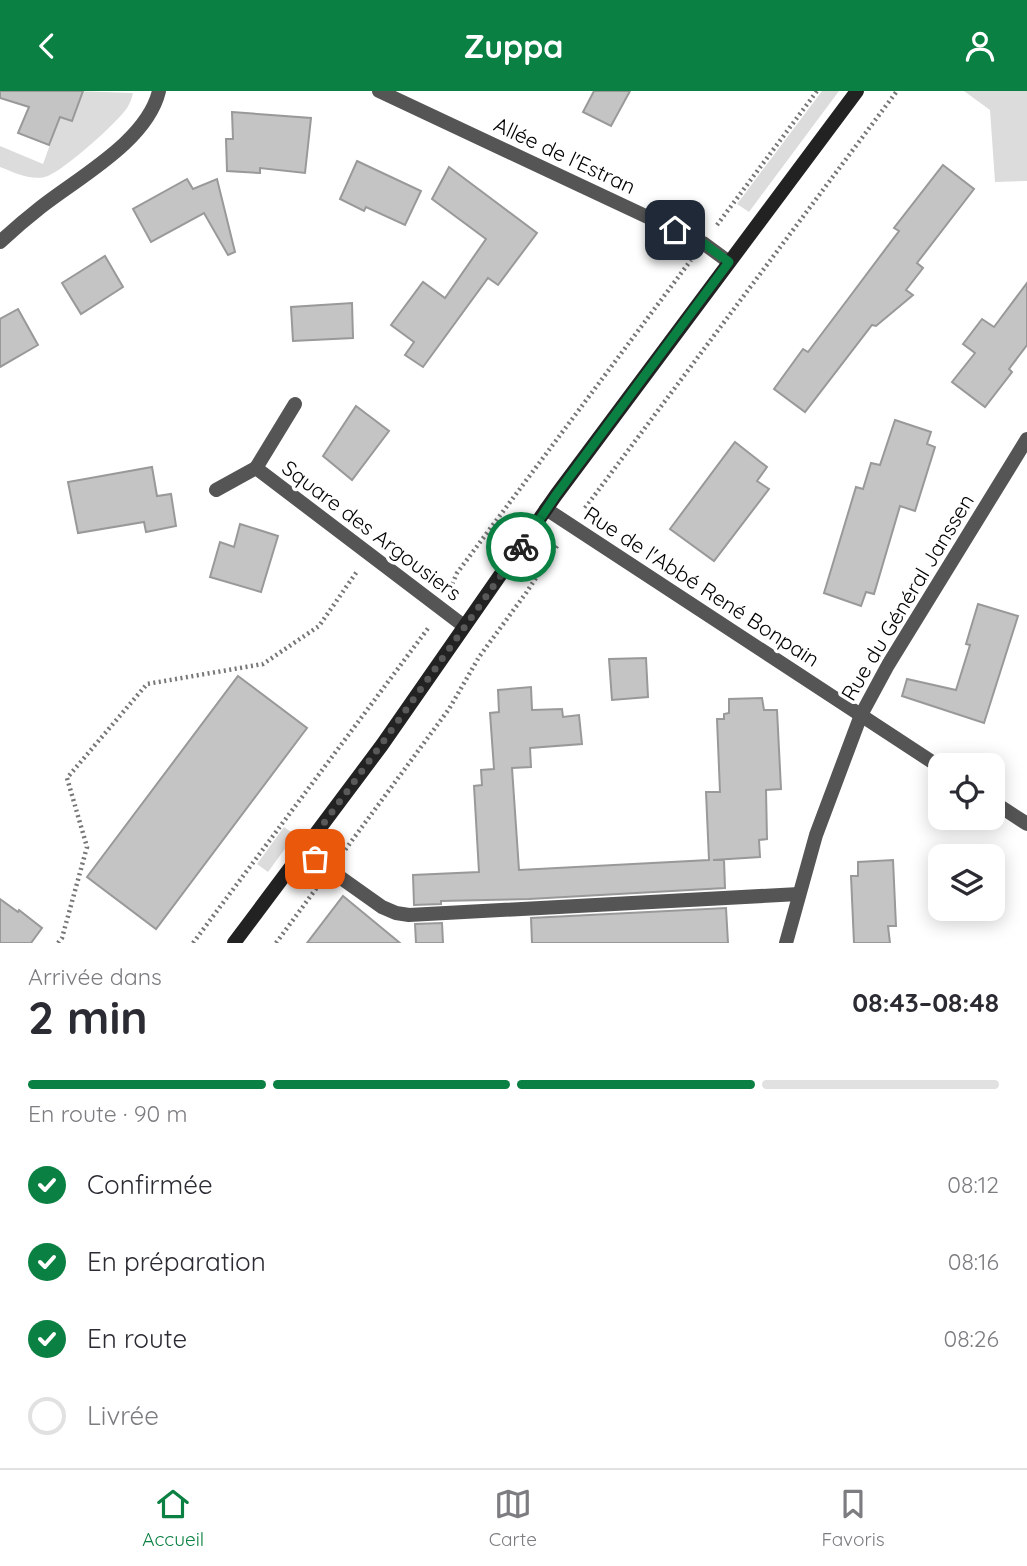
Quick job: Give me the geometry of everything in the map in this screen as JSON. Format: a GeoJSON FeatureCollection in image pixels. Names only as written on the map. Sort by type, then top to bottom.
{"type":"FeatureCollection","features":[{"type":"Feature","properties":{"kind":"street"},"geometry":{"type":"LineString","coordinates":[[0,242],[41,206],[116,151],[146,118],[159,91]]}},
{"type":"Feature","properties":{"kind":"street","name":"Allée de l'Estran"},"geometry":{"type":"LineString","coordinates":[[379,91],[703,243],[729,262]]}},
{"type":"Feature","properties":{"kind":"street"},"geometry":{"type":"LineString","coordinates":[[234,943],[382,745],[546,509],[857,91]]}},
{"type":"Feature","properties":{"kind":"street","name":"Square des Argousiers"},"geometry":{"type":"LineString","coordinates":[[216,490],[256,468],[295,404]]}},
{"type":"Feature","properties":{"kind":"street","name":"Rue du Général Janssen"},"geometry":{"type":"LineString","coordinates":[[786,943],[829,796],[860,715],[1027,439]]}},
{"type":"Feature","properties":{"kind":"street","name":"Square des Argousiers"},"geometry":{"type":"LineString","coordinates":[[256,468],[464,626]]}},
{"type":"Feature","properties":{"kind":"street","name":"Rue de l'Abbé René Bonpain"},"geometry":{"type":"LineString","coordinates":[[546,509],[928,759]]}},
{"type":"Feature","properties":{"kind":"street"},"geometry":{"type":"LineString","coordinates":[[1005,810],[1027,824]]}},
{"type":"Feature","properties":{"kind":"street"},"geometry":{"type":"LineString","coordinates":[[303,851],[382,908],[410,915],[799,894]]}},
{"type":"Feature","properties":{"kind":"path"},"geometry":{"type":"LineString","coordinates":[[193,943],[412,652],[440,608],[457,573],[817,91]]}},
{"type":"Feature","properties":{"kind":"path"},"geometry":{"type":"LineString","coordinates":[[276,943],[449,709],[479,657],[571,526],[897,91]]}},
{"type":"Feature","properties":{"kind":"path"},"geometry":{"type":"LineString","coordinates":[[58,943],[62,938],[87,848],[67,778],[147,684],[263,664],[319,625],[369,555]]}},
{"type":"Feature","properties":{"kind":"shaded area"},"geometry":{"type":"Polygon","coordinates":[[[77,91],[133,93],[127,108],[113,124],[78,155],[48,176],[30,177],[0,167],[0,146],[43,164],[60,117],[73,120],[82,93],[77,91]]]}},
{"type":"Feature","properties":{"kind":"shaded area"},"geometry":{"type":"Polygon","coordinates":[[[822,91],[839,91],[749,212],[737,204],[822,91]]]}},
{"type":"Feature","properties":{"kind":"shaded area"},"geometry":{"type":"Polygon","coordinates":[[[964,91],[1027,91],[1027,181],[995,182],[990,110],[964,91]]]}},
{"type":"Feature","properties":{"kind":"shaded area"},"geometry":{"type":"Polygon","coordinates":[[[284,827],[295,835],[268,872],[257,864],[284,827]]]}},
{"type":"Feature","properties":{"kind":"building"},"geometry":{"type":"Polygon","coordinates":[[[0,91],[83,91],[72,121],[60,117],[49,145],[18,133],[29,107],[0,98],[0,91]]]}},
{"type":"Feature","properties":{"kind":"building"},"geometry":{"type":"Polygon","coordinates":[[[594,91],[630,91],[611,126],[583,112],[594,91]]]}},
{"type":"Feature","properties":{"kind":"building"},"geometry":{"type":"Polygon","coordinates":[[[232,112],[311,118],[305,173],[260,168],[260,173],[227,171],[226,139],[233,139],[232,112]]]}},
{"type":"Feature","properties":{"kind":"building"},"geometry":{"type":"Polygon","coordinates":[[[357,161],[421,191],[405,225],[366,207],[364,211],[340,199],[357,161]]]}},
{"type":"Feature","properties":{"kind":"building"},"geometry":{"type":"Polygon","coordinates":[[[943,165],[974,189],[917,263],[923,268],[906,290],[913,295],[876,326],[872,325],[805,412],[774,389],[803,349],[808,352],[848,299],[899,231],[894,228],[943,165]]]}},
{"type":"Feature","properties":{"kind":"building"},"geometry":{"type":"Polygon","coordinates":[[[449,167],[537,233],[498,285],[488,278],[423,367],[405,355],[414,342],[391,325],[423,282],[445,298],[486,239],[432,199],[449,167]]]}},
{"type":"Feature","properties":{"kind":"building"},"geometry":{"type":"Polygon","coordinates":[[[187,179],[193,189],[217,179],[235,252],[228,255],[204,213],[151,242],[133,209],[187,179]]]}},
{"type":"Feature","properties":{"kind":"building"},"geometry":{"type":"Polygon","coordinates":[[[105,256],[123,287],[81,314],[62,283],[105,256]]]}},
{"type":"Feature","properties":{"kind":"building"},"geometry":{"type":"Polygon","coordinates":[[[1027,283],[1027,345],[1009,369],[1012,372],[985,407],[952,382],[975,353],[963,344],[982,319],[994,327],[1027,283]]]}},
{"type":"Feature","properties":{"kind":"building"},"geometry":{"type":"Polygon","coordinates":[[[352,303],[353,338],[293,341],[291,307],[352,303]]]}},
{"type":"Feature","properties":{"kind":"building"},"geometry":{"type":"Polygon","coordinates":[[[18,309],[38,345],[0,367],[0,319],[18,309]]]}},
{"type":"Feature","properties":{"kind":"building"},"geometry":{"type":"Polygon","coordinates":[[[356,406],[389,431],[352,480],[323,456],[356,406]]]}},
{"type":"Feature","properties":{"kind":"building"},"geometry":{"type":"Polygon","coordinates":[[[895,420],[931,432],[927,444],[935,447],[915,511],[900,506],[874,594],[866,592],[861,606],[824,593],[856,487],[863,489],[871,463],[880,465],[895,420]]]}},
{"type":"Feature","properties":{"kind":"building"},"geometry":{"type":"Polygon","coordinates":[[[735,442],[767,467],[757,481],[769,489],[714,561],[670,529],[735,442]]]}},
{"type":"Feature","properties":{"kind":"building"},"geometry":{"type":"Polygon","coordinates":[[[152,467],[157,496],[171,494],[176,526],[146,532],[144,522],[78,533],[68,482],[152,467]]]}},
{"type":"Feature","properties":{"kind":"building"},"geometry":{"type":"Polygon","coordinates":[[[240,524],[278,536],[261,592],[210,577],[220,542],[234,547],[240,524]]]}},
{"type":"Feature","properties":{"kind":"building"},"geometry":{"type":"Polygon","coordinates":[[[978,604],[1018,616],[984,723],[902,696],[907,679],[956,690],[970,645],[966,644],[978,604]]]}},
{"type":"Feature","properties":{"kind":"building"},"geometry":{"type":"Polygon","coordinates":[[[646,658],[648,697],[612,700],[609,659],[646,658]]]}},
{"type":"Feature","properties":{"kind":"building"},"geometry":{"type":"Polygon","coordinates":[[[238,676],[307,728],[156,929],[87,877],[238,676]]]}},
{"type":"Feature","properties":{"kind":"building"},"geometry":{"type":"Polygon","coordinates":[[[531,687],[532,710],[562,709],[563,717],[579,715],[582,744],[530,748],[531,767],[512,768],[519,870],[709,860],[706,792],[720,792],[717,719],[724,719],[724,714],[729,713],[729,699],[762,698],[764,710],[777,710],[781,789],[766,790],[767,839],[759,840],[760,857],[713,860],[724,860],[725,888],[441,901],[441,904],[414,905],[413,875],[479,872],[474,786],[482,785],[481,770],[494,769],[490,713],[499,712],[498,690],[531,687]]]}},
{"type":"Feature","properties":{"kind":"building"},"geometry":{"type":"Polygon","coordinates":[[[893,860],[896,926],[888,926],[890,943],[854,943],[851,876],[858,876],[858,862],[893,860]]]}},
{"type":"Feature","properties":{"kind":"building"},"geometry":{"type":"Polygon","coordinates":[[[343,896],[400,943],[307,943],[343,896]]]}},
{"type":"Feature","properties":{"kind":"building"},"geometry":{"type":"Polygon","coordinates":[[[0,899],[42,928],[31,943],[0,943],[0,899]]]}},
{"type":"Feature","properties":{"kind":"building"},"geometry":{"type":"Polygon","coordinates":[[[726,908],[728,943],[532,943],[531,918],[726,908]]]}},
{"type":"Feature","properties":{"kind":"building"},"geometry":{"type":"Polygon","coordinates":[[[442,923],[443,943],[416,943],[415,924],[442,923]]]}},
{"type":"Feature","properties":{"kind":"way so far"},"geometry":{"type":"LineString","coordinates":[[315,859],[303,851],[382,745],[441,657],[521,547]]}},
{"type":"Feature","properties":{"kind":"route"},"geometry":{"type":"LineString","coordinates":[[521,547],[556,495],[729,262],[703,243],[675,230]]}}]}
